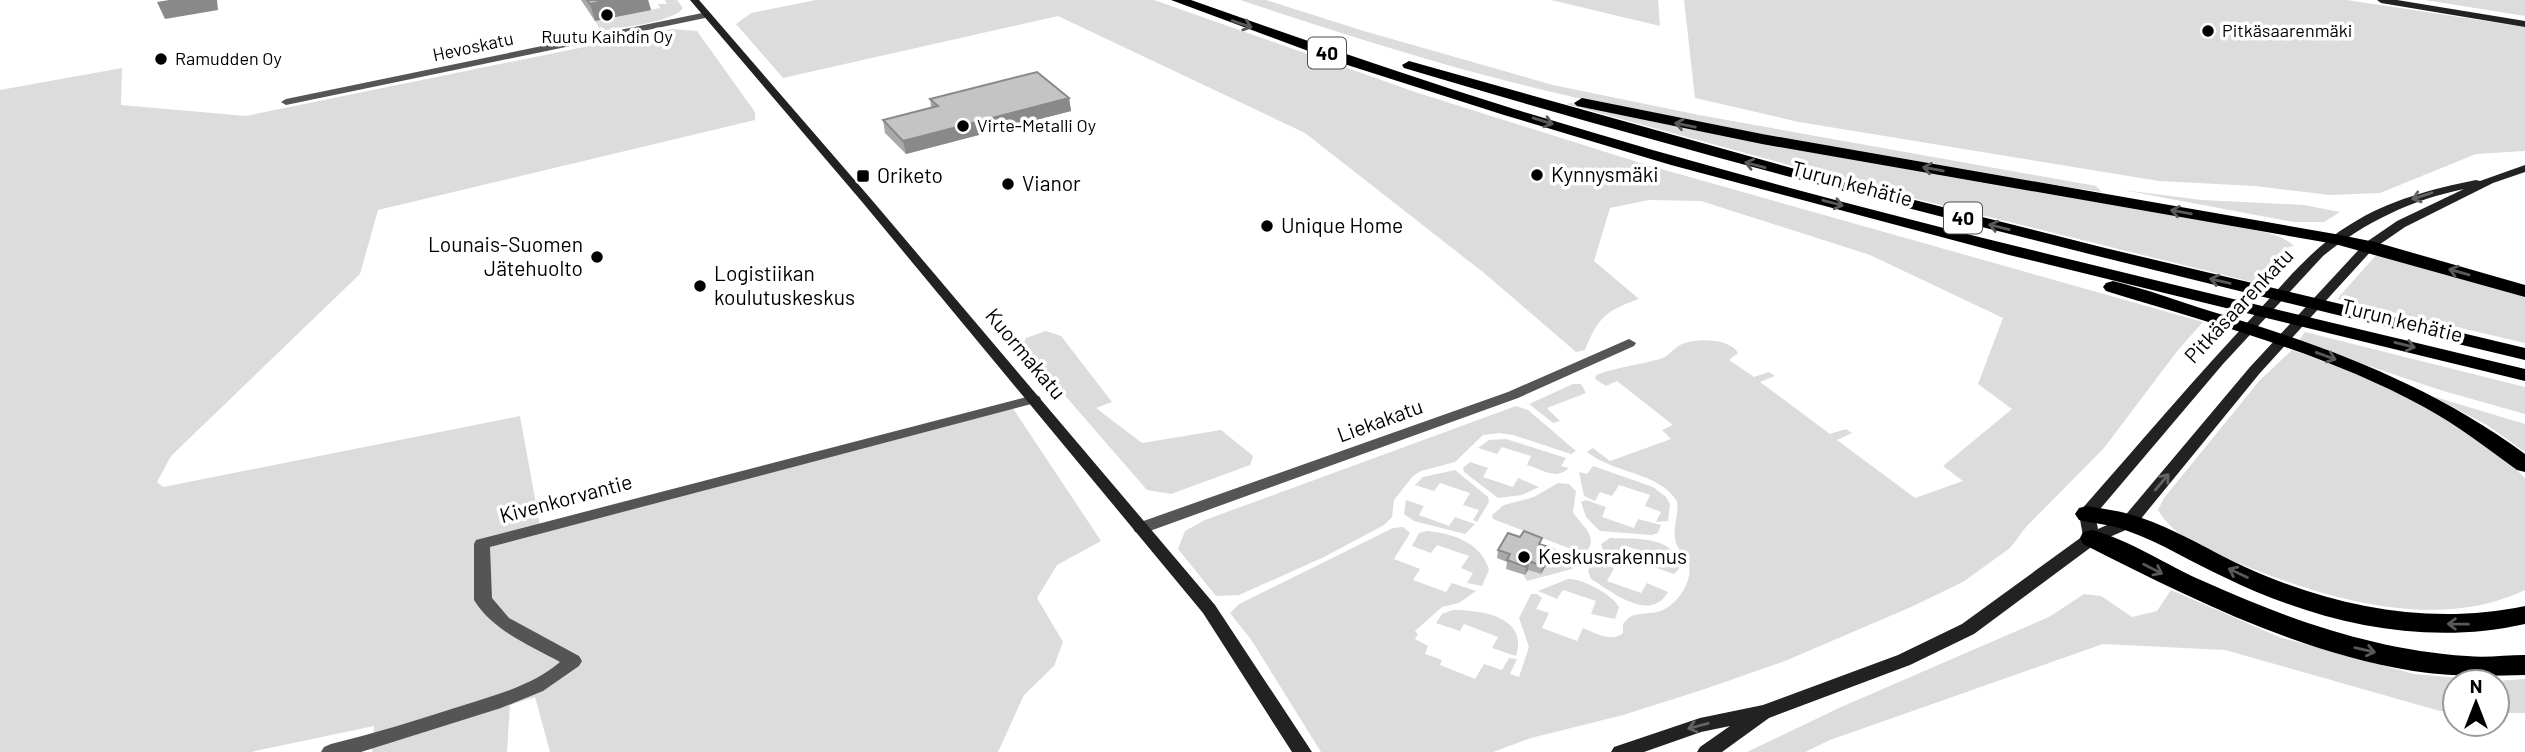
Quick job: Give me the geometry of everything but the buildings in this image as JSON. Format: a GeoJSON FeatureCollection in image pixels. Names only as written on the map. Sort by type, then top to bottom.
{"type":"FeatureCollection","features":[{"type":"Feature","properties":{"kind":"highway","name":"Turun kehätie"},"geometry":{"type":"LineString","coordinates":[[1178,0],[1478,102],[1642,150],[1934,229],[2525,375]]}},
{"type":"Feature","properties":{"kind":"highway","name":"Turun kehätie"},"geometry":{"type":"LineString","coordinates":[[1216,0],[1406,64],[1653,137],[1839,187],[2525,354]]}},
{"type":"Feature","properties":{"kind":"highway"},"geometry":{"type":"LineString","coordinates":[[1406,64],[1676,123],[2335,239],[2369,246],[2525,291]]}},
{"type":"Feature","properties":{"kind":"highway"},"geometry":{"type":"LineString","coordinates":[[1934,229],[2373,373],[2481,430],[2525,465]]}},
{"type":"Feature","properties":{"kind":"highway"},"geometry":{"type":"LineString","coordinates":[[2090,526],[2129,522],[2249,579],[2300,598],[2347,611],[2406,621],[2458,625],[2494,623],[2525,615]]}},
{"type":"Feature","properties":{"kind":"highway"},"geometry":{"type":"LineString","coordinates":[[2090,526],[2200,591],[2308,635],[2425,661],[2472,666],[2525,665]]}},
{"type":"Feature","properties":{"kind":"street","name":"Kuormakatu"},"geometry":{"type":"LineString","coordinates":[[694,0],[1209,609],[1302,752]]}},
{"type":"Feature","properties":{"kind":"street"},"geometry":{"type":"LineString","coordinates":[[2381,0],[2525,24]]}},
{"type":"Feature","properties":{"kind":"street","name":"Hevoskatu"},"geometry":{"type":"LineString","coordinates":[[286,102],[707,15]]}},
{"type":"Feature","properties":{"kind":"street","name":"Pitkäsaarenkatu"},"geometry":{"type":"LineString","coordinates":[[2129,522],[2255,370],[2369,246],[2387,231],[2489,181],[2525,168]]}},
{"type":"Feature","properties":{"kind":"street","name":"Pitkäsaarenkatu"},"geometry":{"type":"LineString","coordinates":[[1621,752],[1700,725],[1765,712],[1904,660],[1949,639],[1984,618],[2090,526],[2218,361],[2335,239],[2369,217],[2397,204],[2444,189],[2489,181]]}},
{"type":"Feature","properties":{"kind":"street","name":"Liekakatu"},"geometry":{"type":"LineString","coordinates":[[1141,528],[1513,395],[1629,344]]}},
{"type":"Feature","properties":{"kind":"street","name":"Kivenkorvantie"},"geometry":{"type":"LineString","coordinates":[[331,752],[414,729],[532,690],[560,674],[573,661],[503,622],[483,600],[482,544],[1034,400]]}},
{"type":"Feature","properties":{"kind":"street","name":"Pitkäsaarenkatu"},"geometry":{"type":"LineString","coordinates":[[1707,752],[1765,712]]}},
{"type":"Feature","properties":{"kind":"shaded area"},"geometry":{"type":"Polygon","coordinates":[[[665,0],[677,0],[683,8],[657,21],[601,31],[595,21],[660,8],[658,4],[667,4],[665,0]]]}},
{"type":"Feature","properties":{"kind":"shaded area"},"geometry":{"type":"Polygon","coordinates":[[[816,0],[1154,0],[1418,93],[1647,165],[2203,322],[2178,350],[2104,448],[2026,527],[2010,548],[1963,582],[1785,661],[1623,715],[1531,738],[1493,752],[1321,752],[1252,641],[1230,613],[1239,604],[1393,528],[1403,527],[1410,533],[1394,559],[1420,569],[1413,580],[1446,592],[1452,583],[1476,591],[1459,603],[1442,607],[1415,631],[1418,634],[1415,639],[1428,646],[1425,654],[1442,660],[1440,665],[1475,679],[1484,664],[1502,670],[1509,658],[1517,659],[1510,674],[1519,677],[1529,647],[1519,618],[1531,594],[1542,598],[1536,609],[1549,613],[1542,628],[1577,641],[1583,628],[1603,636],[1618,636],[1623,633],[1623,624],[1630,617],[1664,609],[1682,593],[1689,577],[1689,569],[1675,539],[1677,501],[1668,491],[1647,478],[1610,465],[1587,452],[1593,448],[1610,461],[1671,439],[1662,430],[1673,425],[1617,381],[1606,386],[1595,379],[1596,375],[1660,359],[1679,345],[1688,342],[1704,340],[1728,344],[1738,353],[1729,360],[1754,377],[1769,372],[1775,376],[1760,382],[1830,434],[1846,429],[1852,433],[1837,440],[1915,498],[1963,481],[1943,466],[2012,409],[1978,384],[2003,318],[1870,255],[1701,201],[1649,200],[1610,208],[1594,261],[1639,299],[1605,316],[1594,330],[1585,350],[1576,352],[1484,273],[1305,133],[1058,16],[783,78],[736,24],[751,13],[816,0]]]}},
{"type":"Feature","properties":{"kind":"shaded area"},"geometry":{"type":"Polygon","coordinates":[[[1240,0],[1266,0],[1553,85],[1699,115],[2096,186],[2102,192],[1830,148],[1627,109],[1439,62],[1240,0]]]}},
{"type":"Feature","properties":{"kind":"shaded area"},"geometry":{"type":"Polygon","coordinates":[[[1551,0],[1658,0],[1660,26],[1551,0]]]}},
{"type":"Feature","properties":{"kind":"shaded area"},"geometry":{"type":"Polygon","coordinates":[[[1684,0],[2347,0],[2525,27],[2525,151],[2476,154],[2380,193],[2330,195],[2255,186],[2159,181],[1799,122],[1695,98],[1684,0]]]}},
{"type":"Feature","properties":{"kind":"shaded area"},"geometry":{"type":"Polygon","coordinates":[[[2425,0],[2525,0],[2525,16],[2425,0]]]}},
{"type":"Feature","properties":{"kind":"shaded area"},"geometry":{"type":"Polygon","coordinates":[[[672,29],[697,31],[755,112],[755,120],[378,210],[360,274],[171,456],[157,482],[163,487],[520,416],[540,526],[1010,404],[1101,541],[1057,565],[1037,598],[1063,642],[1054,666],[1024,695],[998,752],[550,752],[535,697],[510,705],[507,752],[372,752],[374,726],[251,752],[0,752],[0,90],[122,68],[121,105],[246,116],[672,29]]]}},
{"type":"Feature","properties":{"kind":"shaded area"},"geometry":{"type":"Polygon","coordinates":[[[1566,104],[2246,228],[2278,236],[2294,246],[2289,247],[2252,282],[1880,190],[1566,104]]]}},
{"type":"Feature","properties":{"kind":"shaded area"},"geometry":{"type":"Polygon","coordinates":[[[2123,190],[2202,200],[2304,205],[2340,212],[2324,222],[2294,222],[2123,190]]]}},
{"type":"Feature","properties":{"kind":"shaded area"},"geometry":{"type":"Polygon","coordinates":[[[2378,253],[2525,296],[2525,343],[2337,299],[2378,253]]]}},
{"type":"Feature","properties":{"kind":"shaded area"},"geometry":{"type":"Polygon","coordinates":[[[1046,331],[1061,336],[1112,402],[1096,408],[1142,443],[1221,430],[1253,456],[1250,465],[1171,494],[1147,490],[1022,346],[1026,338],[1046,331]]]}},
{"type":"Feature","properties":{"kind":"shaded area"},"geometry":{"type":"Polygon","coordinates":[[[2305,332],[2525,387],[2525,414],[2440,390],[2298,342],[2305,332]]]}},
{"type":"Feature","properties":{"kind":"shaded area"},"geometry":{"type":"Polygon","coordinates":[[[2292,350],[2354,373],[2446,417],[2501,456],[2525,478],[2525,590],[2491,603],[2454,609],[2417,610],[2379,606],[2305,588],[2236,562],[2182,536],[2165,520],[2158,510],[2164,498],[2260,380],[2292,350]]]}},
{"type":"Feature","properties":{"kind":"shaded area"},"geometry":{"type":"Polygon","coordinates":[[[1573,384],[1581,384],[1586,393],[1547,408],[1560,421],[1553,423],[1529,404],[1573,384]]]}},
{"type":"Feature","properties":{"kind":"shaded area"},"geometry":{"type":"Polygon","coordinates":[[[2432,396],[2525,424],[2525,452],[2487,425],[2432,396]]]}},
{"type":"Feature","properties":{"kind":"shaded area"},"geometry":{"type":"Polygon","coordinates":[[[1516,406],[1528,410],[1576,451],[1571,454],[1513,435],[1483,435],[1455,462],[1421,471],[1413,476],[1394,500],[1392,517],[1384,525],[1324,557],[1239,595],[1216,596],[1178,549],[1185,531],[1205,520],[1516,406]]]}},
{"type":"Feature","properties":{"kind":"shaded area"},"geometry":{"type":"Polygon","coordinates":[[[1506,439],[1566,458],[1561,466],[1569,468],[1559,474],[1549,473],[1527,465],[1531,456],[1502,447],[1497,454],[1478,448],[1489,440],[1506,439]]]}},
{"type":"Feature","properties":{"kind":"shaded area"},"geometry":{"type":"Polygon","coordinates":[[[1470,462],[1488,468],[1483,477],[1513,487],[1518,478],[1539,487],[1522,495],[1498,498],[1464,472],[1463,468],[1470,462]]]}},
{"type":"Feature","properties":{"kind":"shaded area"},"geometry":{"type":"Polygon","coordinates":[[[1593,466],[1653,487],[1666,497],[1670,504],[1668,521],[1656,522],[1661,512],[1645,506],[1650,495],[1619,485],[1612,496],[1600,492],[1595,501],[1584,496],[1579,472],[1587,474],[1593,466]]]}},
{"type":"Feature","properties":{"kind":"shaded area"},"geometry":{"type":"Polygon","coordinates":[[[1455,470],[1488,497],[1489,502],[1477,522],[1473,520],[1479,510],[1463,505],[1470,493],[1440,483],[1434,491],[1415,485],[1423,477],[1455,470]]]}},
{"type":"Feature","properties":{"kind":"shaded area"},"geometry":{"type":"Polygon","coordinates":[[[1558,483],[1569,484],[1576,491],[1573,512],[1588,532],[1591,542],[1584,554],[1493,519],[1492,515],[1504,505],[1534,497],[1558,483]]]}},
{"type":"Feature","properties":{"kind":"shaded area"},"geometry":{"type":"Polygon","coordinates":[[[1406,500],[1424,506],[1419,515],[1449,526],[1455,517],[1475,524],[1465,534],[1414,521],[1404,514],[1406,500]]]}},
{"type":"Feature","properties":{"kind":"shaded area"},"geometry":{"type":"Polygon","coordinates":[[[1586,500],[1606,507],[1602,517],[1634,528],[1638,519],[1661,525],[1658,533],[1651,535],[1600,531],[1586,517],[1581,502],[1586,500]]]}},
{"type":"Feature","properties":{"kind":"shaded area"},"geometry":{"type":"Polygon","coordinates":[[[1427,531],[1456,537],[1480,553],[1489,570],[1482,586],[1467,583],[1473,573],[1461,568],[1469,556],[1437,545],[1431,553],[1412,546],[1419,533],[1427,531]]]}},
{"type":"Feature","properties":{"kind":"shaded area"},"geometry":{"type":"Polygon","coordinates":[[[1610,538],[1642,539],[1663,545],[1677,558],[1679,569],[1674,574],[1654,567],[1658,557],[1626,546],[1620,556],[1603,550],[1601,544],[1610,538]]]}},
{"type":"Feature","properties":{"kind":"shaded area"},"geometry":{"type":"Polygon","coordinates":[[[1542,545],[1581,559],[1572,569],[1527,581],[1524,576],[1528,570],[1541,574],[1550,557],[1542,545]]]}},
{"type":"Feature","properties":{"kind":"shaded area"},"geometry":{"type":"Polygon","coordinates":[[[1598,551],[1606,554],[1601,564],[1614,568],[1607,581],[1641,593],[1647,583],[1668,592],[1660,601],[1651,605],[1641,605],[1619,597],[1591,579],[1588,571],[1598,551]]]}},
{"type":"Feature","properties":{"kind":"shaded area"},"geometry":{"type":"Polygon","coordinates":[[[1568,579],[1589,584],[1616,602],[1619,607],[1615,619],[1591,614],[1596,601],[1563,590],[1557,599],[1538,591],[1568,579]]]}},
{"type":"Feature","properties":{"kind":"shaded area"},"geometry":{"type":"Polygon","coordinates":[[[2171,590],[2279,637],[2414,674],[2441,676],[2441,711],[2225,650],[2103,644],[1830,740],[1805,752],[1747,752],[1841,707],[2049,617],[2084,594],[2101,596],[2132,617],[2157,611],[2171,590]]]}},
{"type":"Feature","properties":{"kind":"shaded area"},"geometry":{"type":"Polygon","coordinates":[[[1453,610],[1488,614],[1509,624],[1518,643],[1516,656],[1492,648],[1498,637],[1464,624],[1460,631],[1436,623],[1442,614],[1453,610]]]}},
{"type":"Feature","properties":{"kind":"shaded area"},"geometry":{"type":"Polygon","coordinates":[[[2525,679],[2525,713],[2511,713],[2511,680],[2525,679]]]}},
{"type":"Feature","properties":{"kind":"place","name":"Ruutu Kaihdin Oy"},"geometry":{"type":"Point","coordinates":[607,15]}},
{"type":"Feature","properties":{"kind":"place","name":"Pitkäsaarenmäki"},"geometry":{"type":"Point","coordinates":[2208,31]}},
{"type":"Feature","properties":{"kind":"place","name":"Ramudden Oy"},"geometry":{"type":"Point","coordinates":[161,59]}},
{"type":"Feature","properties":{"kind":"place","name":"Virte-Metalli Oy"},"geometry":{"type":"Point","coordinates":[963,126]}},
{"type":"Feature","properties":{"kind":"place","name":"Kynnysmäki"},"geometry":{"type":"Point","coordinates":[1537,175]}},
{"type":"Feature","properties":{"kind":"place","name":"Oriketo"},"geometry":{"type":"Point","coordinates":[863,176]}},
{"type":"Feature","properties":{"kind":"place","name":"Vianor"},"geometry":{"type":"Point","coordinates":[1008,184]}},
{"type":"Feature","properties":{"kind":"place","name":"Unique Home"},"geometry":{"type":"Point","coordinates":[1267,226]}},
{"type":"Feature","properties":{"kind":"place","name":"Lounais-Suomen Jätehuolto"},"geometry":{"type":"Point","coordinates":[597,257]}},
{"type":"Feature","properties":{"kind":"place","name":"Logistiikan koulutuskeskus"},"geometry":{"type":"Point","coordinates":[700,286]}},
{"type":"Feature","properties":{"kind":"place","name":"Keskusrakennus"},"geometry":{"type":"Point","coordinates":[1524,557]}}]}
